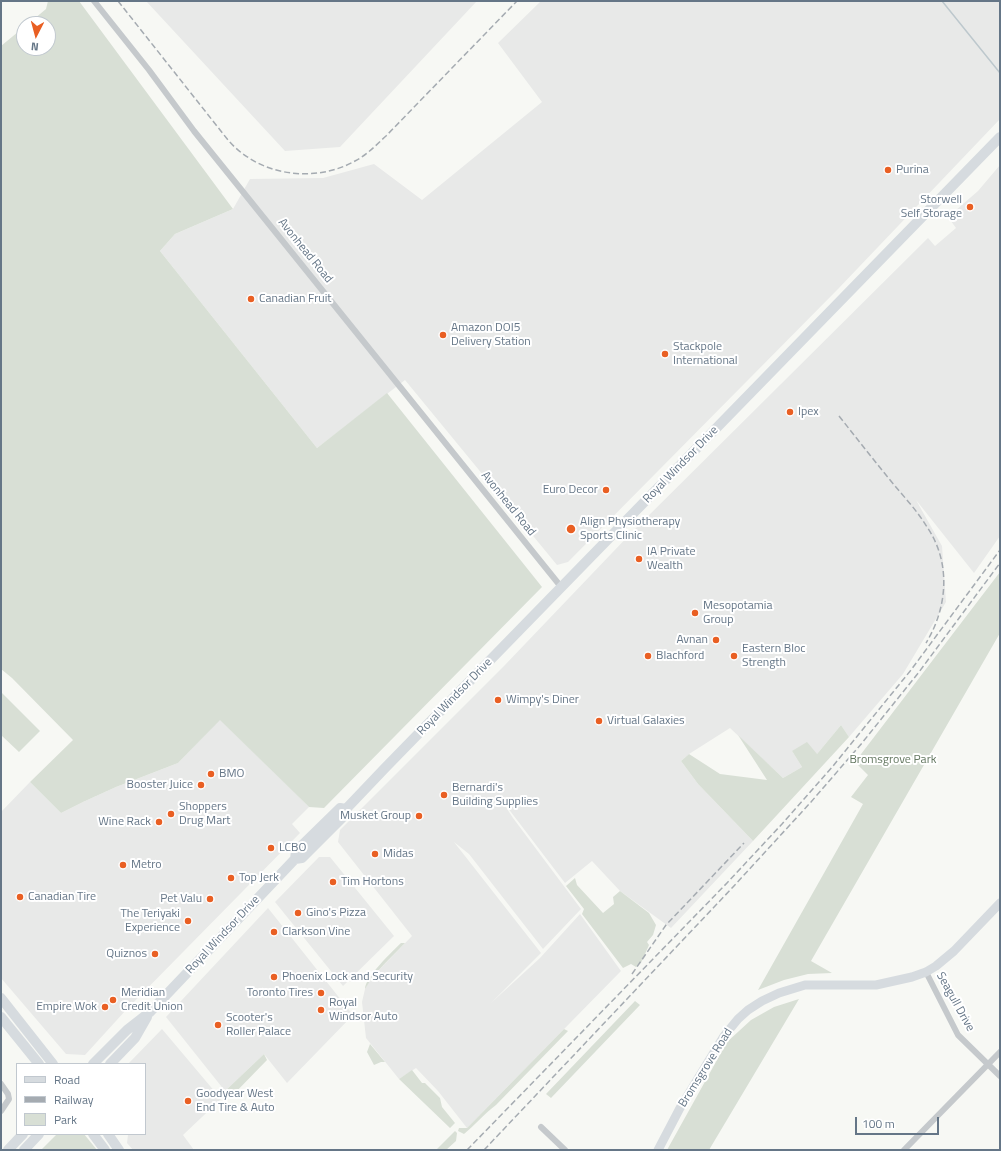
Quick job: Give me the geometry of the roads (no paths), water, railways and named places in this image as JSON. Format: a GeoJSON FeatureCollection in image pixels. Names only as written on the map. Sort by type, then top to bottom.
{"type":"FeatureCollection","features":[{"type":"Feature","properties":{"kind":"main road","name":"Royal Windsor Drive"},"geometry":{"type":"LineString","coordinates":[[92,1063],[127,1030],[150,1012],[295,859],[302,858],[346,814],[346,809],[1000,138]]}},
{"type":"Feature","properties":{"kind":"main road"},"geometry":{"type":"LineString","coordinates":[[1,998],[51,1063]]}},
{"type":"Feature","properties":{"kind":"main road","name":"Royal Windsor Drive"},"geometry":{"type":"LineString","coordinates":[[111,1063],[135,1038],[150,1012]]}},
{"type":"Feature","properties":{"kind":"main road"},"geometry":{"type":"LineString","coordinates":[[1,1017],[34,1060]]}},
{"type":"Feature","properties":{"kind":"main road"},"geometry":{"type":"LineString","coordinates":[[44,1052],[60,1063]]}},
{"type":"Feature","properties":{"kind":"main road"},"geometry":{"type":"LineString","coordinates":[[8,1150],[22,1135]]}},
{"type":"Feature","properties":{"kind":"main road"},"geometry":{"type":"LineString","coordinates":[[24,1150],[38,1135]]}},
{"type":"Feature","properties":{"kind":"main road"},"geometry":{"type":"LineString","coordinates":[[94,1135],[105,1150]]}},
{"type":"Feature","properties":{"kind":"main road"},"geometry":{"type":"LineString","coordinates":[[109,1135],[119,1150]]}},
{"type":"Feature","properties":{"kind":"street","name":"Avonhead Road"},"geometry":{"type":"LineString","coordinates":[[94,1],[149,70],[194,131],[562,588]]}},
{"type":"Feature","properties":{"kind":"street","name":"Bromsgrove Road"},"geometry":{"type":"LineString","coordinates":[[658,1150],[680,1108],[724,1036],[738,1019],[748,1010],[779,993],[805,985],[876,986],[926,972],[954,951],[1000,903]]}},
{"type":"Feature","properties":{"kind":"street","name":"Seagull Drive"},"geometry":{"type":"LineString","coordinates":[[926,972],[958,1035],[1000,1076]]}},
{"type":"Feature","properties":{"kind":"street"},"geometry":{"type":"LineString","coordinates":[[904,1150],[1000,1052]]}},
{"type":"Feature","properties":{"kind":"street"},"geometry":{"type":"LineString","coordinates":[[1,1084],[8,1094],[9,1099],[8,1103],[1,1111]]}},
{"type":"Feature","properties":{"kind":"street"},"geometry":{"type":"LineString","coordinates":[[541,1127],[565,1150]]}},
{"type":"Feature","properties":{"kind":"waterway"},"geometry":{"type":"LineString","coordinates":[[942,1],[1000,73]]}},
{"type":"Feature","properties":{"kind":"railway"},"geometry":{"type":"LineString","coordinates":[[118,1],[235,147],[261,165],[302,174],[329,171],[343,167],[367,153],[386,136],[517,1]]}},
{"type":"Feature","properties":{"kind":"railway"},"geometry":{"type":"LineString","coordinates":[[839,416],[916,511],[935,541],[940,555],[944,585],[939,615],[926,643]]}},
{"type":"Feature","properties":{"kind":"railway"},"geometry":{"type":"LineString","coordinates":[[467,1150],[727,883],[782,824],[833,766],[911,670],[1000,550]]}},
{"type":"Feature","properties":{"kind":"railway"},"geometry":{"type":"LineString","coordinates":[[484,1150],[733,887],[811,802],[862,743],[919,672],[1000,563]]}},
{"type":"Feature","properties":{"kind":"railway"},"geometry":{"type":"LineString","coordinates":[[632,974],[666,925],[744,843]]}},
{"type":"Feature","properties":{"kind":"place","name":"Purina"},"geometry":{"type":"Point","coordinates":[888,170]}},
{"type":"Feature","properties":{"kind":"place","name":"Storwell Self Storage"},"geometry":{"type":"Point","coordinates":[970,207]}},
{"type":"Feature","properties":{"kind":"place","name":"Canadian Fruit"},"geometry":{"type":"Point","coordinates":[251,299]}},
{"type":"Feature","properties":{"kind":"place","name":"Amazon DOI5 Delivery Station"},"geometry":{"type":"Point","coordinates":[443,335]}},
{"type":"Feature","properties":{"kind":"place","name":"Stackpole International"},"geometry":{"type":"Point","coordinates":[665,354]}},
{"type":"Feature","properties":{"kind":"place","name":"Ipex"},"geometry":{"type":"Point","coordinates":[790,412]}},
{"type":"Feature","properties":{"kind":"place","name":"Euro Decor"},"geometry":{"type":"Point","coordinates":[606,490]}},
{"type":"Feature","properties":{"kind":"place","name":"Align Physiotherapy Sports Clinic"},"geometry":{"type":"Point","coordinates":[571,529]}},
{"type":"Feature","properties":{"kind":"place","name":"IA Private Wealth"},"geometry":{"type":"Point","coordinates":[639,559]}},
{"type":"Feature","properties":{"kind":"place","name":"Mesopotamia Group"},"geometry":{"type":"Point","coordinates":[695,613]}},
{"type":"Feature","properties":{"kind":"place","name":"Avnan"},"geometry":{"type":"Point","coordinates":[716,640]}},
{"type":"Feature","properties":{"kind":"place","name":"Blachford"},"geometry":{"type":"Point","coordinates":[648,656]}},
{"type":"Feature","properties":{"kind":"place","name":"Eastern Bloc Strength"},"geometry":{"type":"Point","coordinates":[734,656]}},
{"type":"Feature","properties":{"kind":"place","name":"Wimpy's Diner"},"geometry":{"type":"Point","coordinates":[498,700]}},
{"type":"Feature","properties":{"kind":"place","name":"Virtual Galaxies"},"geometry":{"type":"Point","coordinates":[599,721]}},
{"type":"Feature","properties":{"kind":"place","name":"BMO"},"geometry":{"type":"Point","coordinates":[211,774]}},
{"type":"Feature","properties":{"kind":"place","name":"Booster Juice"},"geometry":{"type":"Point","coordinates":[201,785]}},
{"type":"Feature","properties":{"kind":"place","name":"Bernardi's Building Supplies"},"geometry":{"type":"Point","coordinates":[444,795]}},
{"type":"Feature","properties":{"kind":"place","name":"Shoppers Drug Mart"},"geometry":{"type":"Point","coordinates":[171,814]}},
{"type":"Feature","properties":{"kind":"place","name":"Musket Group"},"geometry":{"type":"Point","coordinates":[419,816]}},
{"type":"Feature","properties":{"kind":"place","name":"Wine Rack"},"geometry":{"type":"Point","coordinates":[159,822]}},
{"type":"Feature","properties":{"kind":"place","name":"LCBO"},"geometry":{"type":"Point","coordinates":[271,848]}},
{"type":"Feature","properties":{"kind":"place","name":"Midas"},"geometry":{"type":"Point","coordinates":[375,854]}},
{"type":"Feature","properties":{"kind":"place","name":"Metro"},"geometry":{"type":"Point","coordinates":[123,865]}},
{"type":"Feature","properties":{"kind":"place","name":"Top Jerk"},"geometry":{"type":"Point","coordinates":[231,878]}},
{"type":"Feature","properties":{"kind":"place","name":"Tim Hortons"},"geometry":{"type":"Point","coordinates":[333,882]}},
{"type":"Feature","properties":{"kind":"place","name":"Canadian Tire"},"geometry":{"type":"Point","coordinates":[20,897]}},
{"type":"Feature","properties":{"kind":"place","name":"Pet Valu"},"geometry":{"type":"Point","coordinates":[210,899]}},
{"type":"Feature","properties":{"kind":"place","name":"Gino's Pizza"},"geometry":{"type":"Point","coordinates":[298,913]}},
{"type":"Feature","properties":{"kind":"place","name":"The Teriyaki Experience"},"geometry":{"type":"Point","coordinates":[188,921]}},
{"type":"Feature","properties":{"kind":"place","name":"Clarkson Vine"},"geometry":{"type":"Point","coordinates":[274,932]}},
{"type":"Feature","properties":{"kind":"place","name":"Quiznos"},"geometry":{"type":"Point","coordinates":[155,954]}},
{"type":"Feature","properties":{"kind":"place","name":"Phoenix Lock and Security"},"geometry":{"type":"Point","coordinates":[274,977]}},
{"type":"Feature","properties":{"kind":"place","name":"Toronto Tires"},"geometry":{"type":"Point","coordinates":[321,993]}},
{"type":"Feature","properties":{"kind":"place","name":"Meridian Credit Union"},"geometry":{"type":"Point","coordinates":[113,1000]}},
{"type":"Feature","properties":{"kind":"place","name":"Empire Wok"},"geometry":{"type":"Point","coordinates":[105,1007]}},
{"type":"Feature","properties":{"kind":"place","name":"Royal Windsor Auto"},"geometry":{"type":"Point","coordinates":[321,1010]}},
{"type":"Feature","properties":{"kind":"place","name":"Scooter's Roller Palace"},"geometry":{"type":"Point","coordinates":[218,1025]}},
{"type":"Feature","properties":{"kind":"place","name":"Goodyear West End Tire & Auto"},"geometry":{"type":"Point","coordinates":[188,1101]}},
{"type":"Feature","properties":{"kind":"park label","name":"Bromsgrove Park"},"geometry":{"type":"Point","coordinates":[893,760]}}]}
